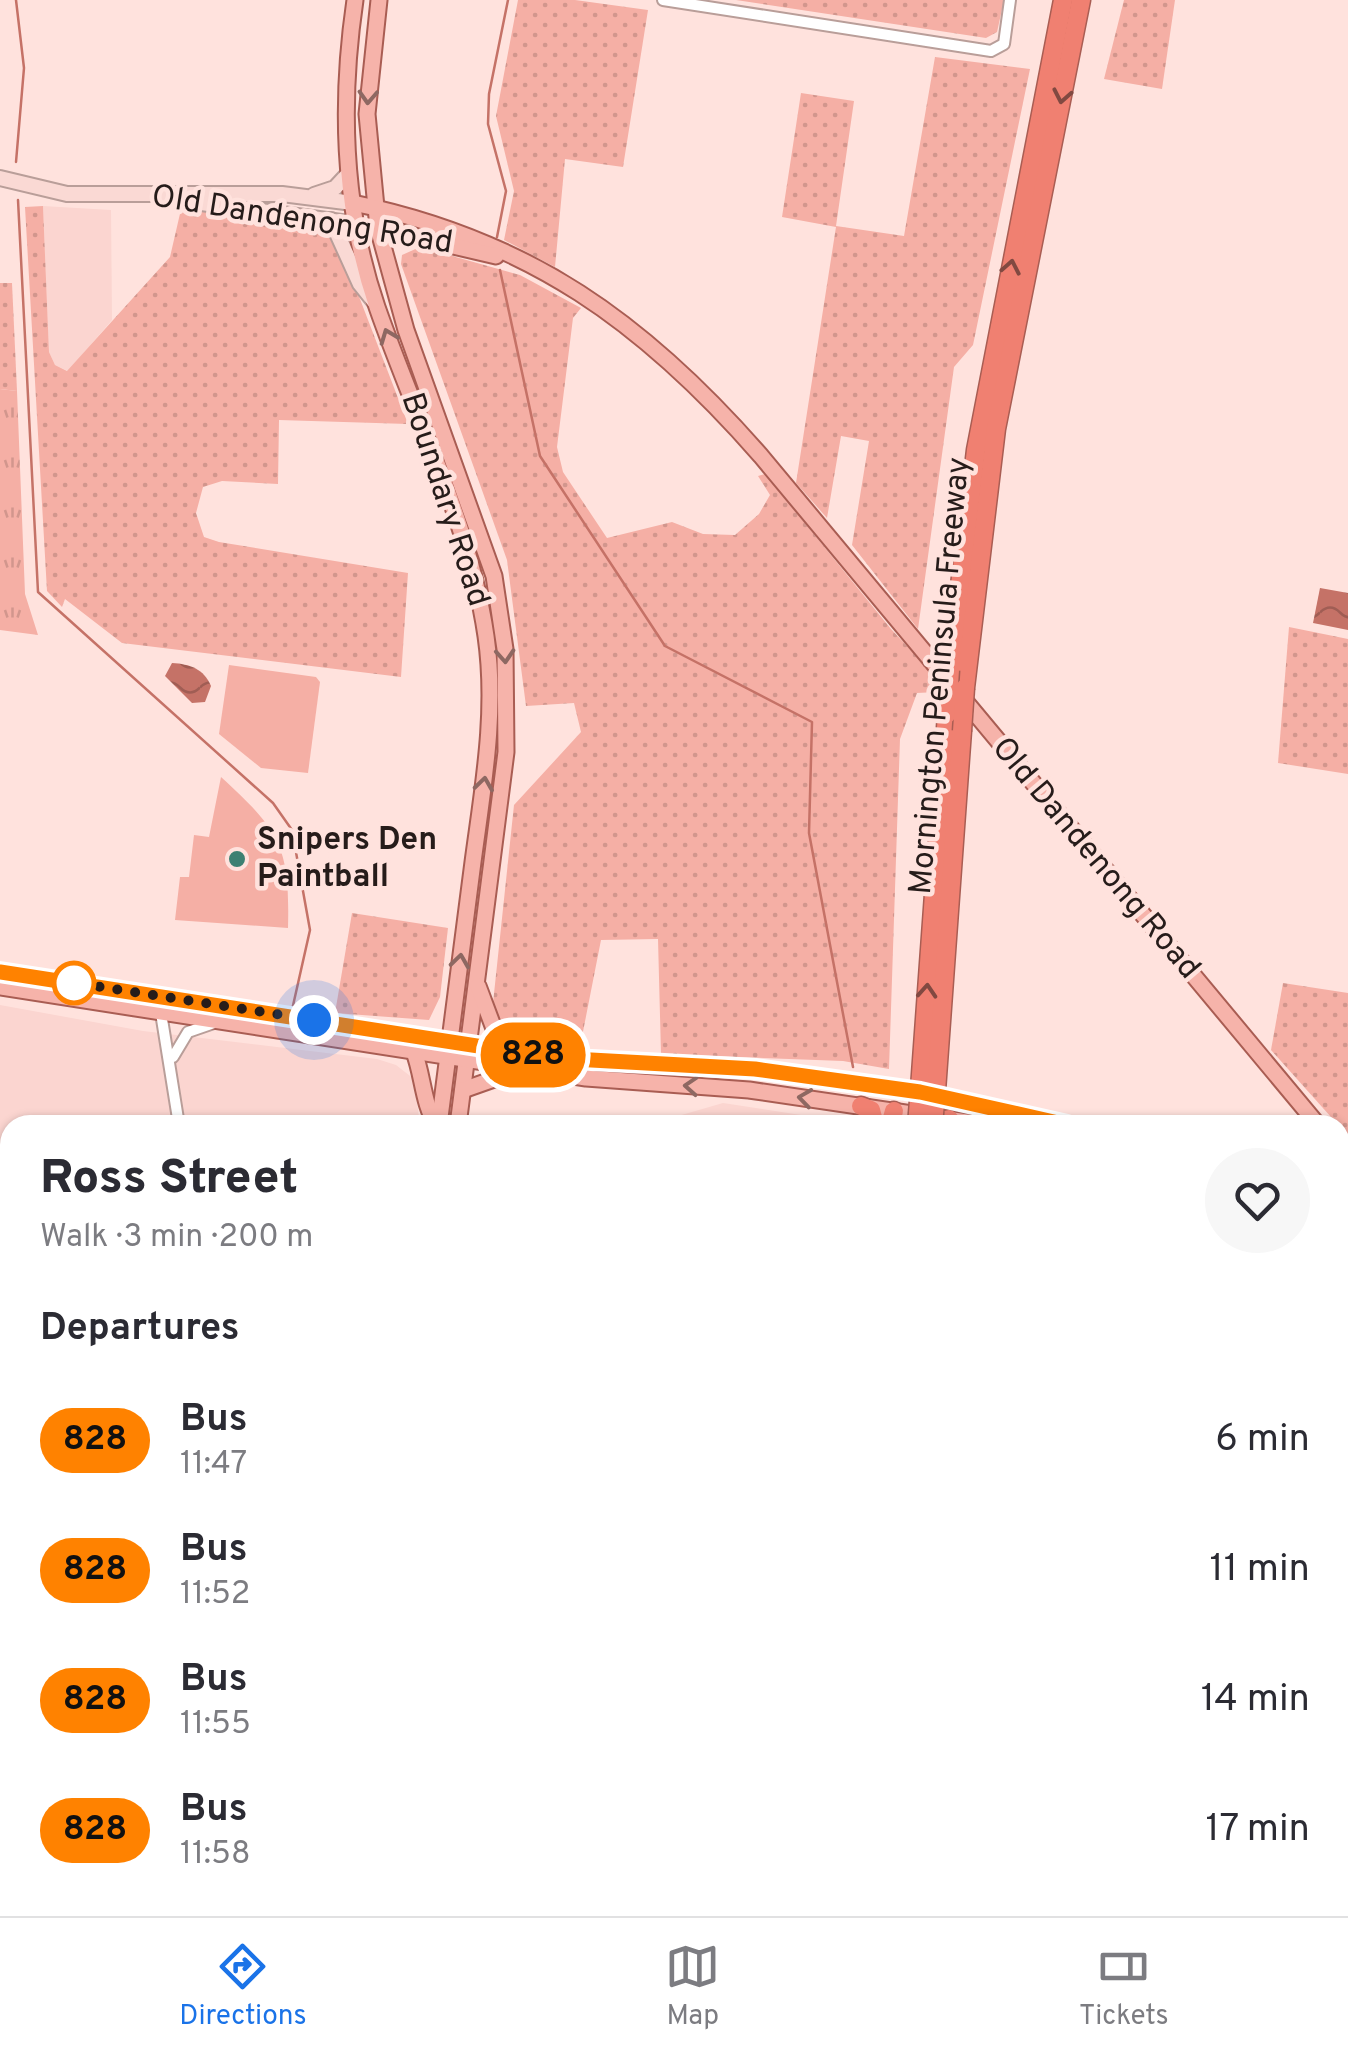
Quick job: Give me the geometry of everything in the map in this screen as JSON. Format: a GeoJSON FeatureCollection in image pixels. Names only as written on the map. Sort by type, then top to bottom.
{"type":"FeatureCollection","features":[{"type":"Feature","properties":{"kind":"highway","name":"Mornington Peninsula Freeway"},"geometry":{"type":"LineString","coordinates":[[940,1115],[924,1091],[950,670],[982,415],[1064,0]]}},
{"type":"Feature","properties":{"kind":"highway","name":"Mornington Peninsula Freeway"},"geometry":{"type":"LineString","coordinates":[[919,1115],[996,429],[1081,0]]}},
{"type":"Feature","properties":{"kind":"highway"},"geometry":{"type":"LineString","coordinates":[[861,1106],[871,1110],[872,1115]]}},
{"type":"Feature","properties":{"kind":"main road","name":"Boundary Road"},"geometry":{"type":"LineString","coordinates":[[355,0],[346,81],[349,172],[356,224],[376,304],[456,514],[476,580],[486,638],[488,750],[439,1115]]}},
{"type":"Feature","properties":{"kind":"main road","name":"Boundary Road"},"geometry":{"type":"LineString","coordinates":[[380,0],[367,114],[378,228],[488,558],[505,650],[506,752],[459,1115]]}},
{"type":"Feature","properties":{"kind":"main road"},"geometry":{"type":"LineString","coordinates":[[308,197],[336,188],[349,172]]}},
{"type":"Feature","properties":{"kind":"main road","name":"Old Dandenong Road"},"geometry":{"type":"LineString","coordinates":[[0,178],[67,194],[308,197],[375,208],[470,236],[529,264],[638,333],[723,412],[1310,1115]]}},
{"type":"Feature","properties":{"kind":"main road","name":"Old Dandenong Road"},"geometry":{"type":"LineString","coordinates":[[134,194],[356,224],[529,264]]}},
{"type":"Feature","properties":{"kind":"main road"},"geometry":{"type":"LineString","coordinates":[[331,220],[360,284],[376,304]]}},
{"type":"Feature","properties":{"kind":"main road"},"geometry":{"type":"LineString","coordinates":[[386,261],[399,246],[424,237]]}},
{"type":"Feature","properties":{"kind":"main road"},"geometry":{"type":"LineString","coordinates":[[0,972],[468,1052],[755,1069],[924,1091],[1025,1115]]}},
{"type":"Feature","properties":{"kind":"main road"},"geometry":{"type":"LineString","coordinates":[[476,983],[500,1054],[525,1068],[861,1106],[884,1115]]}},
{"type":"Feature","properties":{"kind":"main road"},"geometry":{"type":"LineString","coordinates":[[0,987],[414,1052],[448,1049]]}},
{"type":"Feature","properties":{"kind":"main road"},"geometry":{"type":"LineString","coordinates":[[414,1052],[424,1078],[430,1115]]}},
{"type":"Feature","properties":{"kind":"main road"},"geometry":{"type":"LineString","coordinates":[[463,1090],[525,1068]]}},
{"type":"Feature","properties":{"kind":"main road"},"geometry":{"type":"LineString","coordinates":[[896,1115],[924,1091]]}},
{"type":"Feature","properties":{"kind":"street"},"geometry":{"type":"LineString","coordinates":[[663,0],[991,51],[1004,44],[1010,0]]}},
{"type":"Feature","properties":{"kind":"street"},"geometry":{"type":"LineString","coordinates":[[161,1012],[178,1115]]}},
{"type":"Feature","properties":{"kind":"street"},"geometry":{"type":"LineString","coordinates":[[172,1061],[188,1032],[215,1022]]}},
{"type":"Feature","properties":{"kind":"shaded area"},"geometry":{"type":"Polygon","coordinates":[[[43,206],[111,210],[112,320],[68,371],[55,365],[49,352],[43,206]]]}},
{"type":"Feature","properties":{"kind":"shaded area"},"geometry":{"type":"Polygon","coordinates":[[[0,1005],[143,1031],[377,1059],[396,1065],[414,1079],[419,1115],[0,1115],[0,1005]]]}},
{"type":"Feature","properties":{"kind":"shaded area"},"geometry":{"type":"Polygon","coordinates":[[[723,1103],[801,1115],[682,1115],[723,1103]]]}},
{"type":"Feature","properties":{"kind":"green space"},"geometry":{"type":"Polygon","coordinates":[[[518,0],[575,0],[648,10],[623,167],[565,159],[555,267],[504,240],[514,191],[496,116],[518,0]]]}},
{"type":"Feature","properties":{"kind":"green space"},"geometry":{"type":"Polygon","coordinates":[[[736,0],[1004,0],[997,32],[986,38],[736,0]]]}},
{"type":"Feature","properties":{"kind":"green space"},"geometry":{"type":"Polygon","coordinates":[[[1124,0],[1175,0],[1162,89],[1104,79],[1124,0]]]}},
{"type":"Feature","properties":{"kind":"green space"},"geometry":{"type":"Polygon","coordinates":[[[935,57],[1030,69],[973,345],[954,367],[918,629],[852,545],[869,441],[841,436],[827,518],[796,483],[836,227],[782,217],[801,93],[854,101],[836,226],[904,236],[935,57]]]}},
{"type":"Feature","properties":{"kind":"green space"},"geometry":{"type":"Polygon","coordinates":[[[182,205],[323,225],[335,234],[408,424],[279,420],[278,484],[222,481],[203,487],[196,513],[204,537],[219,542],[408,573],[401,677],[122,643],[65,599],[62,607],[47,591],[25,207],[43,206],[49,352],[55,365],[67,371],[170,257],[182,205]]]}},
{"type":"Feature","properties":{"kind":"green space"},"geometry":{"type":"Polygon","coordinates":[[[420,247],[520,275],[581,308],[573,318],[557,447],[563,472],[607,538],[672,522],[703,534],[735,535],[759,514],[770,495],[758,476],[765,474],[891,629],[938,679],[937,692],[917,693],[900,739],[889,1069],[843,1061],[661,1054],[658,939],[601,940],[579,1052],[508,1035],[498,1027],[493,1003],[514,805],[581,732],[574,703],[526,706],[507,560],[401,264],[402,255],[420,247]]]}},
{"type":"Feature","properties":{"kind":"green space"},"geometry":{"type":"Polygon","coordinates":[[[0,283],[12,283],[17,391],[0,389],[0,283]]]}},
{"type":"Feature","properties":{"kind":"green space"},"geometry":{"type":"Polygon","coordinates":[[[0,389],[17,391],[25,594],[38,635],[0,630],[0,389]]]}},
{"type":"Feature","properties":{"kind":"green space"},"geometry":{"type":"Polygon","coordinates":[[[1289,627],[1348,639],[1348,774],[1278,763],[1289,627]]]}},
{"type":"Feature","properties":{"kind":"green space","name":"Snipers Den Paintball"},"geometry":{"type":"Polygon","coordinates":[[[229,665],[316,677],[320,682],[308,773],[261,768],[219,734],[229,665]]]}},
{"type":"Feature","properties":{"kind":"green space","name":"Snipers Den Paintball"},"geometry":{"type":"Polygon","coordinates":[[[221,777],[257,812],[277,842],[287,877],[288,928],[175,920],[180,877],[189,877],[194,835],[209,837],[221,777]]]}},
{"type":"Feature","properties":{"kind":"green space"},"geometry":{"type":"Polygon","coordinates":[[[352,913],[448,928],[440,997],[429,1020],[335,1013],[352,913]]]}},
{"type":"Feature","properties":{"kind":"green space"},"geometry":{"type":"Polygon","coordinates":[[[1283,983],[1348,993],[1348,1115],[1329,1115],[1271,1050],[1283,983]]]}},
{"type":"Feature","properties":{"kind":"water"},"geometry":{"type":"Polygon","coordinates":[[[1320,588],[1348,593],[1348,630],[1313,623],[1320,588]]]}},
{"type":"Feature","properties":{"kind":"water"},"geometry":{"type":"Polygon","coordinates":[[[172,663],[190,666],[204,675],[211,686],[205,702],[192,703],[165,676],[172,663]]]}},
{"type":"Feature","properties":{"kind":"waterway"},"geometry":{"type":"LineString","coordinates":[[16,0],[24,68],[16,162]]}},
{"type":"Feature","properties":{"kind":"waterway"},"geometry":{"type":"LineString","coordinates":[[497,237],[506,191],[488,124],[489,94],[508,0]]}},
{"type":"Feature","properties":{"kind":"waterway"},"geometry":{"type":"LineString","coordinates":[[18,200],[38,592],[273,803],[292,830],[310,930],[292,1010]]}},
{"type":"Feature","properties":{"kind":"waterway"},"geometry":{"type":"LineString","coordinates":[[500,270],[540,456],[665,646],[812,722],[809,833],[853,1067]]}},
{"type":"Feature","properties":{"kind":"bus line","name":"828"},"geometry":{"type":"LineString","coordinates":[[0,972],[555,1058],[755,1069],[920,1092],[1029,1115]]}},
{"type":"Feature","properties":{"kind":"place","name":"Snipers Den Paintball"},"geometry":{"type":"Point","coordinates":[237,859]}},
{"type":"Feature","properties":{"kind":"route"},"geometry":{"type":"LineString","coordinates":[[74,983],[69,982],[314,1020]]}}]}
